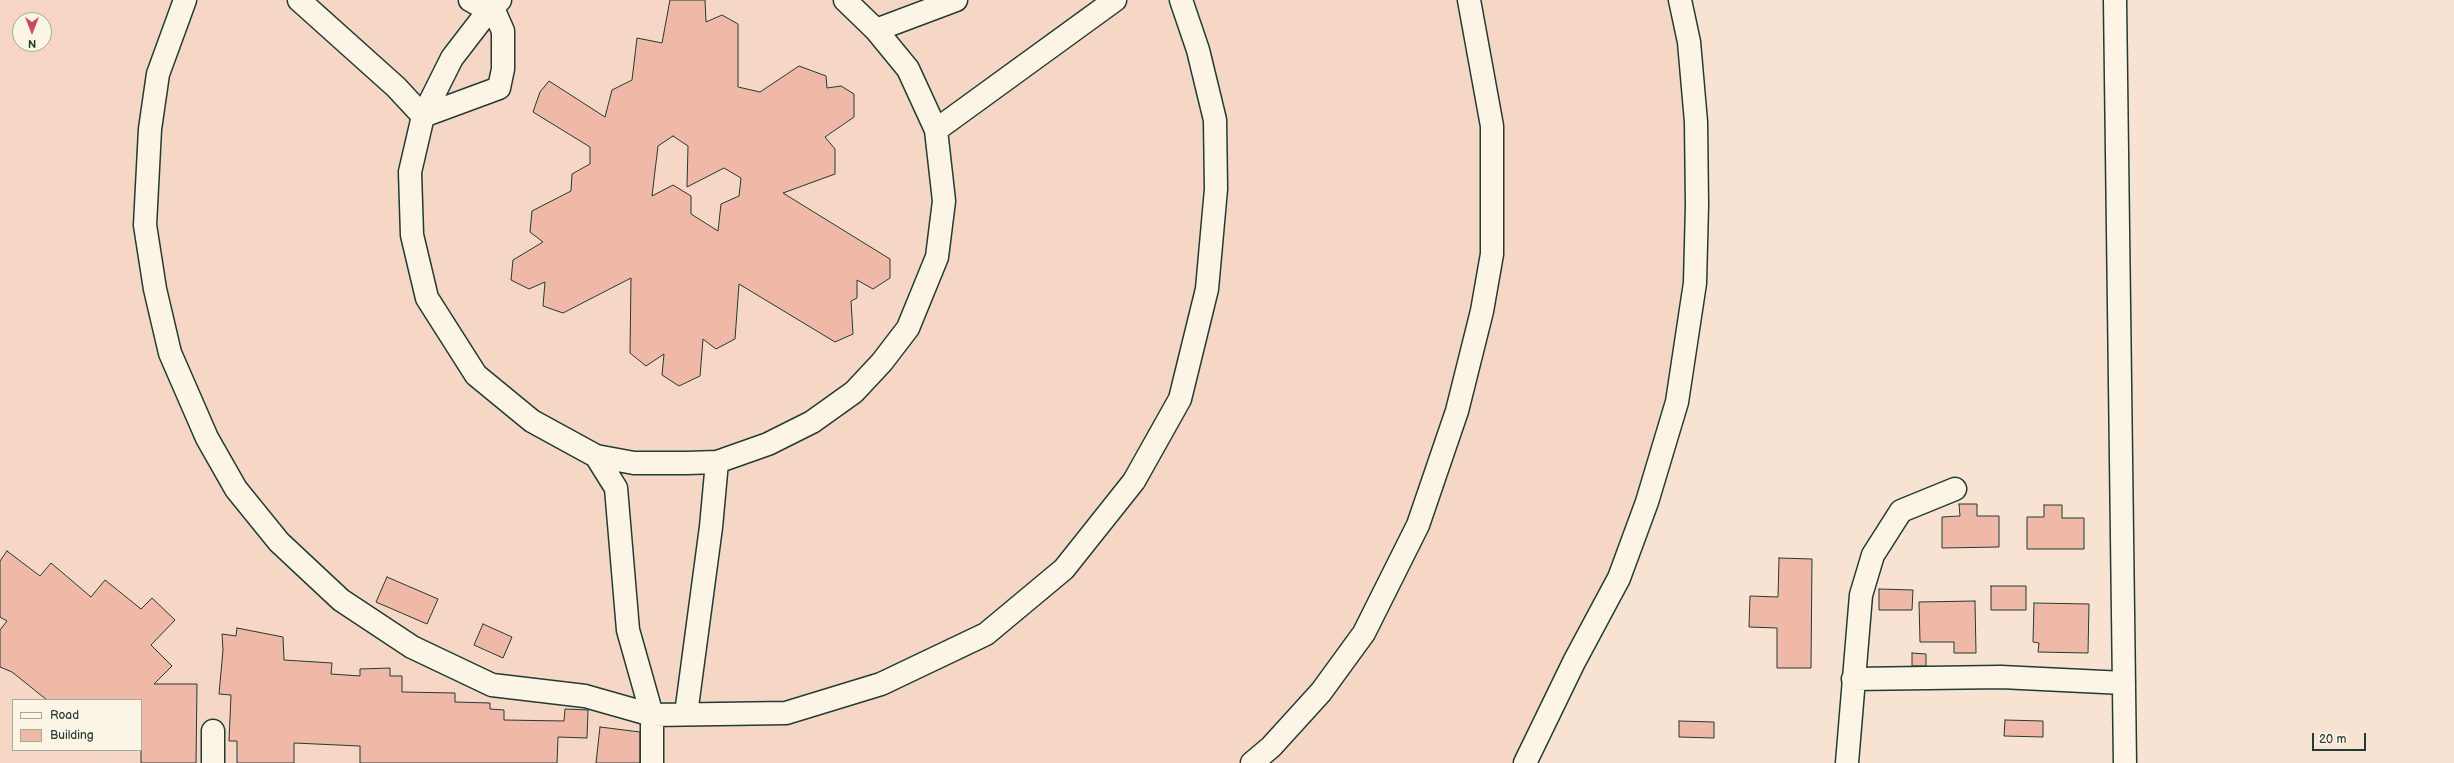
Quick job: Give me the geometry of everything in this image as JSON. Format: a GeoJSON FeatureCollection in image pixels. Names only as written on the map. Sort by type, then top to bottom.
{"type":"FeatureCollection","features":[{"type":"Feature","properties":{"kind":"street"},"geometry":{"type":"LineString","coordinates":[[186,0],[158,74],[150,129],[145,226],[155,289],[170,353],[207,438],[236,489],[279,542],[341,600],[412,647],[492,685],[585,696],[652,715],[786,713],[881,684],[986,634],[1064,569],[1134,481],[1180,399],[1208,289],[1216,189],[1215,120],[1198,50],[1181,0]]}},
{"type":"Feature","properties":{"kind":"street"},"geometry":{"type":"LineString","coordinates":[[299,0],[396,87],[423,116]]}},
{"type":"Feature","properties":{"kind":"street"},"geometry":{"type":"LineString","coordinates":[[470,0],[494,5]]}},
{"type":"Feature","properties":{"kind":"street"},"geometry":{"type":"LineString","coordinates":[[494,5],[452,58],[423,116],[410,172],[412,235],[427,298],[476,375],[532,421],[596,456],[634,463],[717,462],[768,444],[818,418],[854,392],[882,362],[908,328],[937,257],[944,201],[936,130],[908,69],[876,30],[844,0]]}},
{"type":"Feature","properties":{"kind":"street"},"geometry":{"type":"LineString","coordinates":[[876,30],[956,0]]}},
{"type":"Feature","properties":{"kind":"street"},"geometry":{"type":"LineString","coordinates":[[936,130],[1115,0]]}},
{"type":"Feature","properties":{"kind":"street"},"geometry":{"type":"LineString","coordinates":[[1252,763],[1271,747],[1321,692],[1364,633],[1418,525],[1458,411],[1482,311],[1492,254],[1492,126],[1469,0]]}},
{"type":"Feature","properties":{"kind":"street"},"geometry":{"type":"LineString","coordinates":[[1525,763],[1574,662],[1620,578],[1647,502],[1677,402],[1695,283],[1697,205],[1696,122],[1689,42],[1680,0]]}},
{"type":"Feature","properties":{"kind":"street"},"geometry":{"type":"LineString","coordinates":[[2115,0],[2125,763]]}},
{"type":"Feature","properties":{"kind":"street"},"geometry":{"type":"LineString","coordinates":[[423,116],[499,88],[503,69],[503,31],[496,15],[494,5]]}},
{"type":"Feature","properties":{"kind":"street"},"geometry":{"type":"LineString","coordinates":[[596,456],[616,488],[628,630],[652,715],[652,763]]}},
{"type":"Feature","properties":{"kind":"street"},"geometry":{"type":"LineString","coordinates":[[686,714],[711,527],[717,462]]}},
{"type":"Feature","properties":{"kind":"street"},"geometry":{"type":"LineString","coordinates":[[1847,763],[1861,595],[1873,555],[1901,512],[1955,489]]}},
{"type":"Feature","properties":{"kind":"street"},"geometry":{"type":"LineString","coordinates":[[1853,679],[2001,677],[2124,683]]}},
{"type":"Feature","properties":{"kind":"street"},"geometry":{"type":"LineString","coordinates":[[213,731],[213,763]]}},
{"type":"Feature","properties":{"kind":"shaded area"},"geometry":{"type":"Polygon","coordinates":[[[0,0],[1689,0],[1698,248],[1666,448],[1536,763],[0,763],[0,0]]]}},
{"type":"Feature","properties":{"kind":"building"},"geometry":{"type":"Polygon","coordinates":[[[670,0],[705,0],[706,22],[722,15],[738,24],[738,87],[760,92],[799,66],[826,76],[827,88],[841,86],[854,94],[854,117],[825,137],[835,149],[835,174],[783,193],[890,259],[890,278],[873,289],[857,280],[857,298],[851,301],[853,334],[835,342],[739,284],[735,339],[716,349],[703,339],[700,376],[679,386],[662,375],[664,354],[646,366],[630,353],[631,278],[563,313],[543,306],[545,282],[529,289],[511,280],[513,260],[543,242],[530,232],[532,211],[571,191],[572,174],[590,164],[590,147],[533,112],[540,92],[549,81],[605,117],[612,90],[632,80],[637,38],[662,43],[670,0]],[[673,136],[658,146],[652,196],[673,185],[691,196],[691,214],[718,231],[721,204],[739,196],[741,178],[724,168],[687,187],[688,146],[673,136]]]}},
{"type":"Feature","properties":{"kind":"building"},"geometry":{"type":"Polygon","coordinates":[[[1959,504],[1977,504],[1977,516],[1999,516],[1999,547],[1942,548],[1942,517],[1960,516],[1959,504]]]}},
{"type":"Feature","properties":{"kind":"building"},"geometry":{"type":"Polygon","coordinates":[[[2044,505],[2062,505],[2062,518],[2084,518],[2084,549],[2027,549],[2027,517],[2044,517],[2044,505]]]}},
{"type":"Feature","properties":{"kind":"building"},"geometry":{"type":"Polygon","coordinates":[[[7,551],[40,576],[51,563],[91,597],[105,580],[141,609],[152,598],[175,620],[151,645],[172,666],[154,684],[197,684],[196,763],[141,763],[142,699],[46,699],[12,672],[0,667],[0,630],[7,621],[0,617],[0,561],[7,551]]]}},
{"type":"Feature","properties":{"kind":"building"},"geometry":{"type":"Polygon","coordinates":[[[1779,558],[1812,559],[1811,668],[1777,668],[1777,628],[1749,627],[1750,596],[1778,597],[1779,558]]]}},
{"type":"Feature","properties":{"kind":"building"},"geometry":{"type":"Polygon","coordinates":[[[387,577],[438,599],[427,624],[376,602],[387,577]]]}},
{"type":"Feature","properties":{"kind":"building"},"geometry":{"type":"Polygon","coordinates":[[[1991,586],[2026,586],[2026,610],[1991,610],[1991,586]]]}},
{"type":"Feature","properties":{"kind":"building"},"geometry":{"type":"Polygon","coordinates":[[[1879,589],[1913,590],[1912,610],[1879,610],[1879,589]]]}},
{"type":"Feature","properties":{"kind":"building"},"geometry":{"type":"Polygon","coordinates":[[[1975,601],[1976,653],[1954,653],[1954,642],[1920,642],[1919,602],[1975,601]]]}},
{"type":"Feature","properties":{"kind":"building"},"geometry":{"type":"Polygon","coordinates":[[[2034,603],[2089,604],[2088,653],[2038,652],[2039,643],[2033,642],[2034,603]]]}},
{"type":"Feature","properties":{"kind":"building"},"geometry":{"type":"Polygon","coordinates":[[[483,624],[512,637],[503,658],[474,645],[483,624]]]}},
{"type":"Feature","properties":{"kind":"building"},"geometry":{"type":"Polygon","coordinates":[[[237,628],[283,637],[284,660],[332,663],[331,674],[360,676],[360,669],[390,668],[390,676],[402,676],[402,692],[455,693],[455,702],[490,703],[490,709],[504,710],[504,720],[564,721],[565,709],[588,710],[587,738],[558,737],[557,763],[360,763],[360,746],[294,743],[294,763],[237,763],[237,741],[229,741],[231,695],[219,694],[223,650],[222,634],[236,636],[237,628]]]}},
{"type":"Feature","properties":{"kind":"building"},"geometry":{"type":"Polygon","coordinates":[[[1912,653],[1926,654],[1926,666],[1912,666],[1912,653]]]}},
{"type":"Feature","properties":{"kind":"building"},"geometry":{"type":"Polygon","coordinates":[[[2005,720],[2043,721],[2043,737],[2004,736],[2005,720]]]}},
{"type":"Feature","properties":{"kind":"building"},"geometry":{"type":"Polygon","coordinates":[[[1679,721],[1714,722],[1714,738],[1679,737],[1679,721]]]}},
{"type":"Feature","properties":{"kind":"building"},"geometry":{"type":"Polygon","coordinates":[[[600,727],[640,732],[640,763],[596,763],[600,727]]]}}]}
